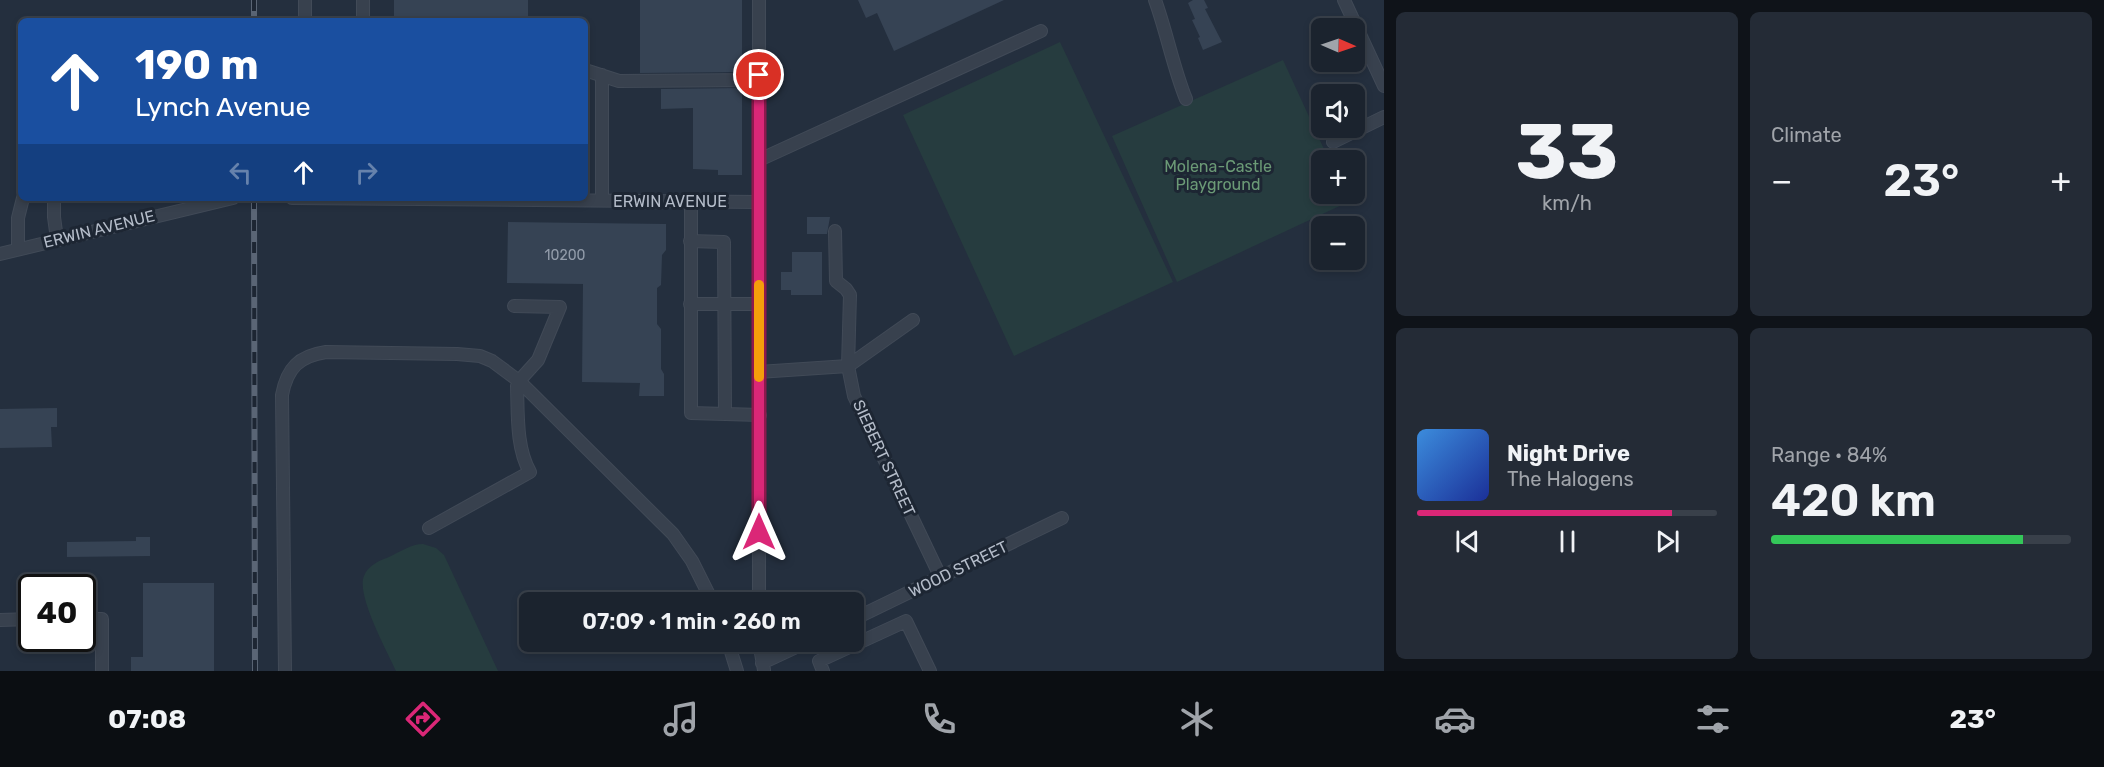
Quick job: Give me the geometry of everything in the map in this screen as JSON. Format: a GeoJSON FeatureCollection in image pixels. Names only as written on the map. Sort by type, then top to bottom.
{"type":"FeatureCollection","features":[{"type":"Feature","properties":{"kind":"street"},"geometry":{"type":"LineString","coordinates":[[305,0],[305,18]]}},
{"type":"Feature","properties":{"kind":"street"},"geometry":{"type":"LineString","coordinates":[[363,0],[363,18]]}},
{"type":"Feature","properties":{"kind":"street"},"geometry":{"type":"LineString","coordinates":[[759,0],[759,592]]}},
{"type":"Feature","properties":{"kind":"street"},"geometry":{"type":"LineString","coordinates":[[1155,0],[1165,27],[1175,72],[1186,99]]}},
{"type":"Feature","properties":{"kind":"street"},"geometry":{"type":"LineString","coordinates":[[1344,0],[1384,86]]}},
{"type":"Feature","properties":{"kind":"street"},"geometry":{"type":"LineString","coordinates":[[759,160],[1041,31]]}},
{"type":"Feature","properties":{"kind":"street"},"geometry":{"type":"LineString","coordinates":[[588,71],[619,81],[759,81]]}},
{"type":"Feature","properties":{"kind":"street"},"geometry":{"type":"LineString","coordinates":[[602,75],[602,200]]}},
{"type":"Feature","properties":{"kind":"street"},"geometry":{"type":"LineString","coordinates":[[1333,142],[1384,117]]}},
{"type":"Feature","properties":{"kind":"street","name":"ERWIN AVENUE"},"geometry":{"type":"LineString","coordinates":[[588,200],[759,202]]}},
{"type":"Feature","properties":{"kind":"street"},"geometry":{"type":"LineString","coordinates":[[18,249],[18,218],[22,201]]}},
{"type":"Feature","properties":{"kind":"street"},"geometry":{"type":"LineString","coordinates":[[54,201],[57,240]]}},
{"type":"Feature","properties":{"kind":"street","name":"ERWIN AVENUE"},"geometry":{"type":"LineString","coordinates":[[0,254],[220,201]]}},
{"type":"Feature","properties":{"kind":"street"},"geometry":{"type":"LineString","coordinates":[[691,201],[691,414],[760,415]]}},
{"type":"Feature","properties":{"kind":"street","name":"SIEBERT STREET"},"geometry":{"type":"LineString","coordinates":[[835,231],[836,281],[850,295],[848,366],[854,396],[941,578]]}},
{"type":"Feature","properties":{"kind":"street"},"geometry":{"type":"LineString","coordinates":[[690,240],[724,242],[725,414]]}},
{"type":"Feature","properties":{"kind":"street"},"geometry":{"type":"LineString","coordinates":[[690,304],[759,304]]}},
{"type":"Feature","properties":{"kind":"street"},"geometry":{"type":"LineString","coordinates":[[429,528],[530,472],[523,455],[517,386],[538,360],[560,306],[514,306]]}},
{"type":"Feature","properties":{"kind":"street"},"geometry":{"type":"LineString","coordinates":[[759,372],[848,366],[913,320]]}},
{"type":"Feature","properties":{"kind":"street"},"geometry":{"type":"LineString","coordinates":[[285,671],[282,395],[290,372],[297,363],[312,354],[326,352],[457,354],[480,356],[492,361],[519,381],[674,534],[692,561],[708,592]]}},
{"type":"Feature","properties":{"kind":"street","name":"WOOD STREET"},"geometry":{"type":"LineString","coordinates":[[864,614],[1062,518]]}},
{"type":"Feature","properties":{"kind":"street"},"geometry":{"type":"LineString","coordinates":[[96,619],[102,619],[102,671]]}},
{"type":"Feature","properties":{"kind":"street"},"geometry":{"type":"LineString","coordinates":[[0,620],[18,620]]}},
{"type":"Feature","properties":{"kind":"street"},"geometry":{"type":"LineString","coordinates":[[823,671],[819,662],[906,621],[930,671]]}},
{"type":"Feature","properties":{"kind":"street"},"geometry":{"type":"LineString","coordinates":[[731,652],[737,671]]}},
{"type":"Feature","properties":{"kind":"street"},"geometry":{"type":"LineString","coordinates":[[761,652],[763,667],[789,652]]}},
{"type":"Feature","properties":{"kind":"green space"},"geometry":{"type":"Polygon","coordinates":[[[1060,42],[1173,282],[1014,356],[903,115],[1060,42]]]}},
{"type":"Feature","properties":{"kind":"green space","name":"Molena-Castle Playground"},"geometry":{"type":"Polygon","coordinates":[[[1283,60],[1311,121],[1311,138],[1319,138],[1324,150],[1311,150],[1311,204],[1344,204],[1318,216],[1311,216],[1311,219],[1177,282],[1112,136],[1283,60]]]}},
{"type":"Feature","properties":{"kind":"green space"},"geometry":{"type":"Polygon","coordinates":[[[423,544],[436,548],[444,555],[498,671],[396,671],[368,609],[364,596],[364,576],[371,566],[378,562],[410,547],[423,544]]]}},
{"type":"Feature","properties":{"kind":"building"},"geometry":{"type":"Polygon","coordinates":[[[394,0],[528,0],[528,18],[394,18],[394,0]]]}},
{"type":"Feature","properties":{"kind":"building"},"geometry":{"type":"Polygon","coordinates":[[[640,0],[742,0],[742,72],[640,73],[640,0]]]}},
{"type":"Feature","properties":{"kind":"building"},"geometry":{"type":"Polygon","coordinates":[[[858,0],[1004,0],[894,51],[877,13],[866,18],[858,0]]]}},
{"type":"Feature","properties":{"kind":"building"},"geometry":{"type":"Polygon","coordinates":[[[1193,0],[1204,0],[1208,8],[1205,9],[1222,42],[1203,50],[1192,20],[1195,19],[1188,3],[1193,0]]]}},
{"type":"Feature","properties":{"kind":"building"},"geometry":{"type":"Polygon","coordinates":[[[742,88],[742,175],[718,175],[718,170],[693,169],[693,108],[661,109],[661,89],[742,88]]]}},
{"type":"Feature","properties":{"kind":"building"},"geometry":{"type":"Polygon","coordinates":[[[807,217],[830,217],[827,234],[807,234],[807,217]]]}},
{"type":"Feature","properties":{"kind":"building"},"geometry":{"type":"Polygon","coordinates":[[[508,222],[666,224],[666,250],[662,255],[661,285],[657,288],[657,324],[661,329],[664,396],[639,396],[640,383],[582,382],[583,284],[507,283],[508,222]]]}},
{"type":"Feature","properties":{"kind":"building"},"geometry":{"type":"Polygon","coordinates":[[[792,252],[822,252],[822,295],[791,295],[791,290],[781,290],[781,272],[792,272],[792,252]]]}},
{"type":"Feature","properties":{"kind":"building"},"geometry":{"type":"Polygon","coordinates":[[[57,408],[57,427],[51,427],[52,447],[0,448],[0,409],[57,408]]]}},
{"type":"Feature","properties":{"kind":"building"},"geometry":{"type":"Polygon","coordinates":[[[136,537],[150,537],[150,556],[67,557],[67,542],[136,541],[136,537]]]}},
{"type":"Feature","properties":{"kind":"building"},"geometry":{"type":"Polygon","coordinates":[[[143,583],[214,583],[214,671],[131,671],[131,657],[143,657],[143,583]]]}},
{"type":"Feature","properties":{"kind":"railway"},"geometry":{"type":"LineString","coordinates":[[254,0],[254,18]]}},
{"type":"Feature","properties":{"kind":"railway"},"geometry":{"type":"LineString","coordinates":[[254,201],[255,671]]}},
{"type":"Feature","properties":{"kind":"slow traffic"},"geometry":{"type":"LineString","coordinates":[[759,285],[759,377]]}},
{"type":"Feature","properties":{"kind":"route"},"geometry":{"type":"LineString","coordinates":[[759,75],[759,532]]}}]}
